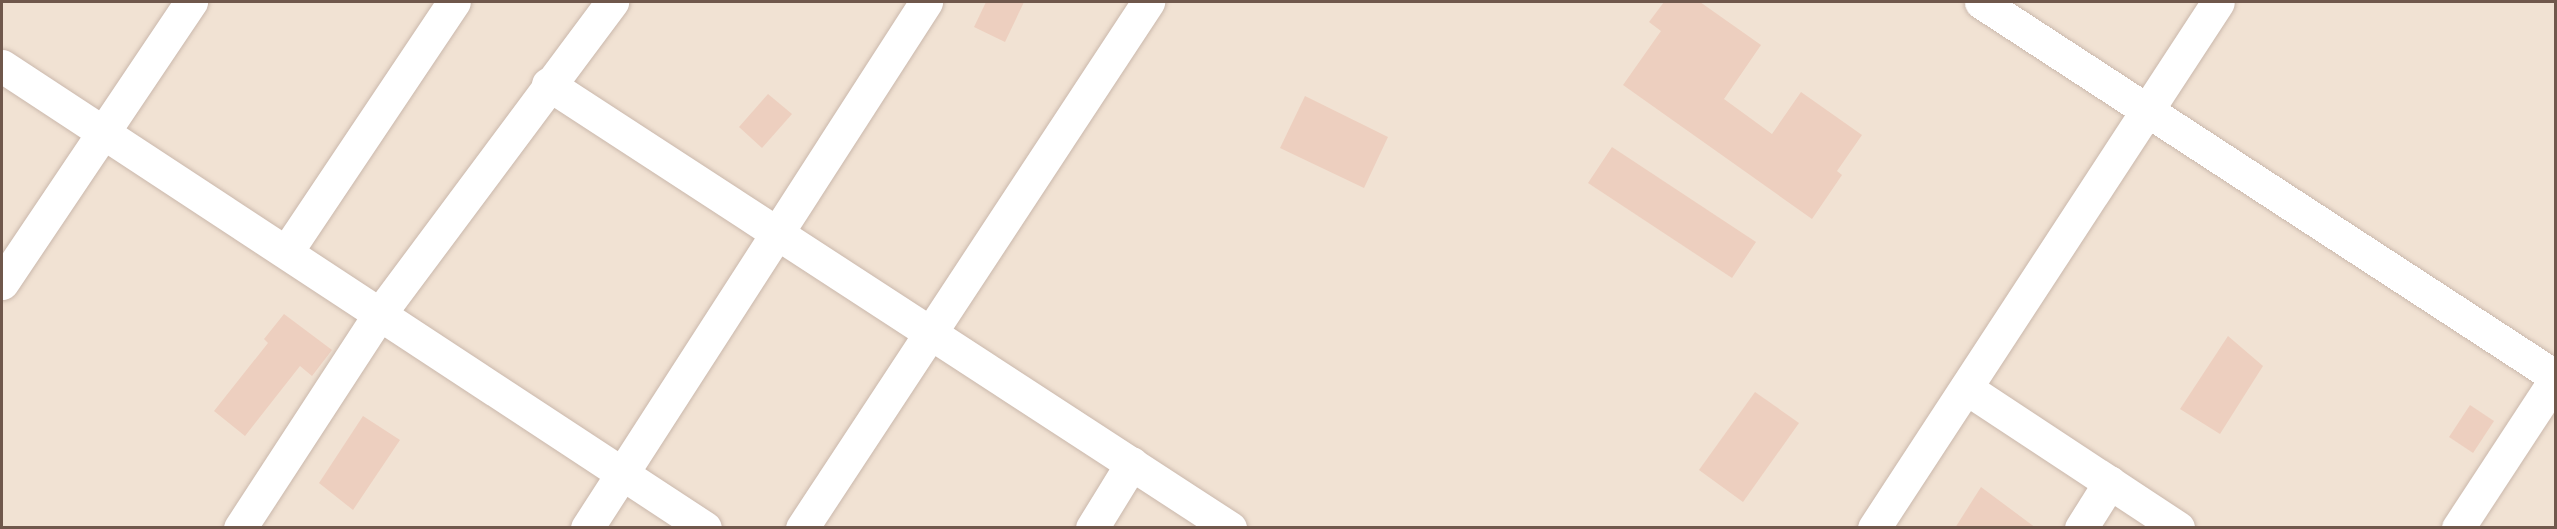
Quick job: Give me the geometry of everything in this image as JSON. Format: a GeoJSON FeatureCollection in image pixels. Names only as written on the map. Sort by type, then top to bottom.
{"type":"FeatureCollection","features":[{"type":"Feature","properties":{"kind":"street"},"geometry":{"type":"LineString","coordinates":[[2,283],[191,2]]}},
{"type":"Feature","properties":{"kind":"street"},"geometry":{"type":"LineString","coordinates":[[240,528],[378,316],[548,84],[612,2]]}},
{"type":"Feature","properties":{"kind":"street"},"geometry":{"type":"LineString","coordinates":[[587,528],[926,2]]}},
{"type":"Feature","properties":{"kind":"street"},"geometry":{"type":"LineString","coordinates":[[802,528],[1148,2]]}},
{"type":"Feature","properties":{"kind":"street"},"geometry":{"type":"LineString","coordinates":[[1981,2],[2149,108],[2556,378],[2458,528]]}},
{"type":"Feature","properties":{"kind":"street"},"geometry":{"type":"LineString","coordinates":[[1874,528],[2218,2]]}},
{"type":"Feature","properties":{"kind":"street"},"geometry":{"type":"LineString","coordinates":[[287,251],[449,3]]}},
{"type":"Feature","properties":{"kind":"street"},"geometry":{"type":"LineString","coordinates":[[2,66],[287,251],[378,316],[705,528]]}},
{"type":"Feature","properties":{"kind":"street"},"geometry":{"type":"LineString","coordinates":[[548,84],[929,336],[1132,463],[1230,528]]}},
{"type":"Feature","properties":{"kind":"street"},"geometry":{"type":"LineString","coordinates":[[1966,388],[2178,528]]}},
{"type":"Feature","properties":{"kind":"street"},"geometry":{"type":"LineString","coordinates":[[1092,528],[1132,463]]}},
{"type":"Feature","properties":{"kind":"street"},"geometry":{"type":"LineString","coordinates":[[2081,528],[2110,482]]}},
{"type":"Feature","properties":{"kind":"shaded area"},"geometry":{"type":"Polygon","coordinates":[[[2,2],[2555,2],[2555,527],[2,527],[2,2]]]}},
{"type":"Feature","properties":{"kind":"building"},"geometry":{"type":"Polygon","coordinates":[[[986,2],[1024,2],[1005,42],[974,27],[986,2]]]}},
{"type":"Feature","properties":{"kind":"building"},"geometry":{"type":"Polygon","coordinates":[[[1664,2],[1700,2],[1761,45],[1724,99],[1772,134],[1801,92],[1862,135],[1837,171],[1842,175],[1812,219],[1623,85],[1661,31],[1649,22],[1664,2]]]}},
{"type":"Feature","properties":{"kind":"building"},"geometry":{"type":"Polygon","coordinates":[[[768,94],[792,114],[762,148],[739,127],[768,94]]]}},
{"type":"Feature","properties":{"kind":"building"},"geometry":{"type":"Polygon","coordinates":[[[1305,96],[1388,137],[1364,188],[1280,148],[1305,96]]]}},
{"type":"Feature","properties":{"kind":"building"},"geometry":{"type":"Polygon","coordinates":[[[1612,147],[1756,242],[1732,278],[1588,183],[1612,147]]]}},
{"type":"Feature","properties":{"kind":"building"},"geometry":{"type":"Polygon","coordinates":[[[284,314],[332,350],[312,376],[300,366],[245,436],[214,411],[268,343],[264,339],[284,314]]]}},
{"type":"Feature","properties":{"kind":"building"},"geometry":{"type":"Polygon","coordinates":[[[2228,336],[2263,366],[2220,434],[2180,409],[2228,336]]]}},
{"type":"Feature","properties":{"kind":"building"},"geometry":{"type":"Polygon","coordinates":[[[1755,392],[1799,423],[1743,502],[1699,470],[1755,392]]]}},
{"type":"Feature","properties":{"kind":"building"},"geometry":{"type":"Polygon","coordinates":[[[2470,405],[2494,421],[2473,453],[2449,437],[2470,405]]]}},
{"type":"Feature","properties":{"kind":"building"},"geometry":{"type":"Polygon","coordinates":[[[363,416],[400,440],[353,510],[319,483],[363,416]]]}},
{"type":"Feature","properties":{"kind":"building"},"geometry":{"type":"Polygon","coordinates":[[[1981,487],[2036,528],[1955,528],[1981,487]]]}}]}
